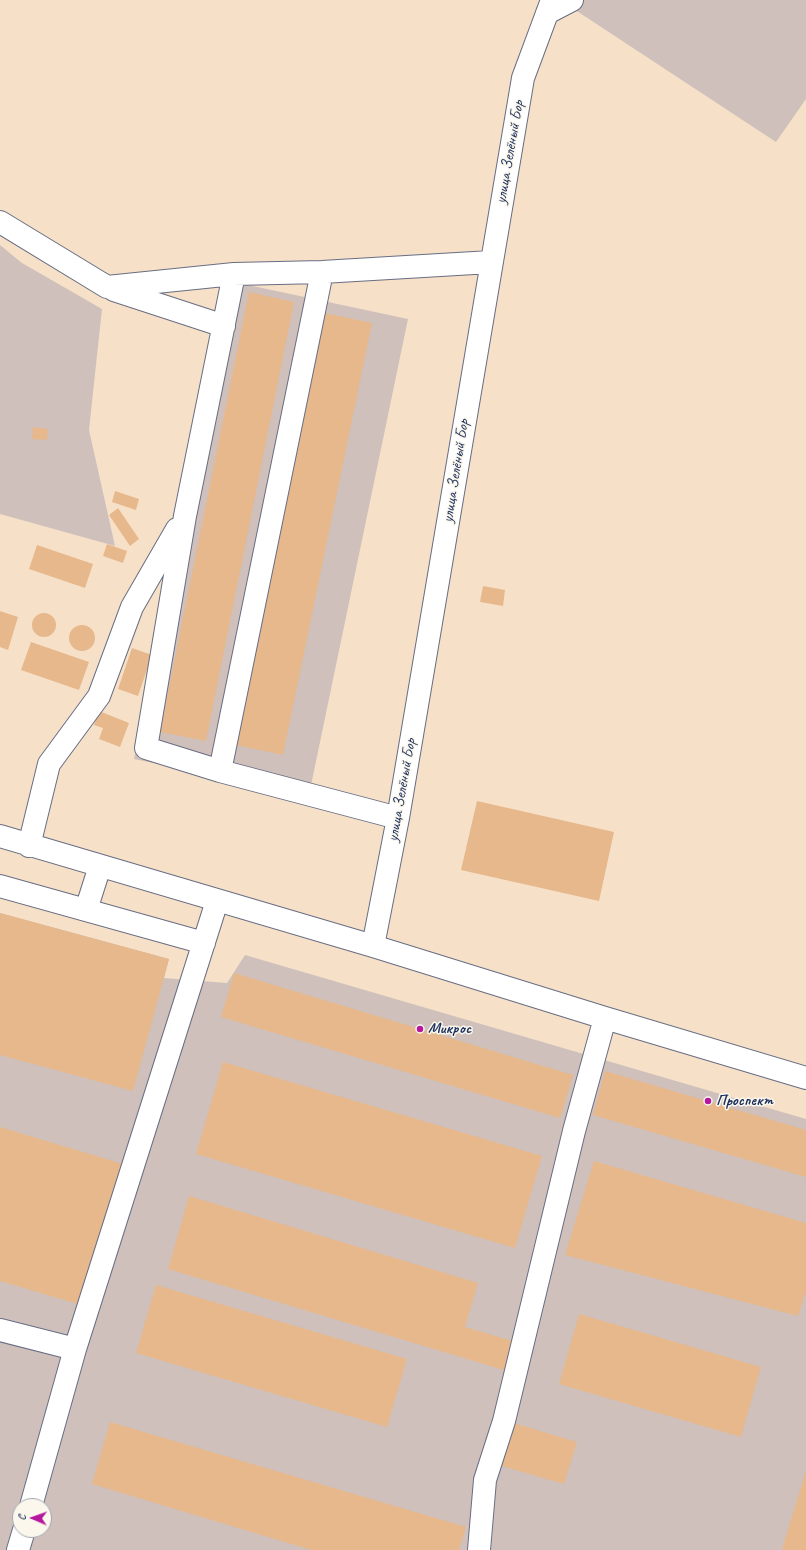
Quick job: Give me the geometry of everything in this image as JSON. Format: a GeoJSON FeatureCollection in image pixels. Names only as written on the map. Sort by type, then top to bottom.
{"type":"FeatureCollection","features":[{"type":"Feature","properties":{"kind":"street"},"geometry":{"type":"LineString","coordinates":[[550,7],[572,0]]}},
{"type":"Feature","properties":{"kind":"street","name":"улица Зелёный Бор"},"geometry":{"type":"LineString","coordinates":[[373,946],[398,818],[523,78],[550,7]]}},
{"type":"Feature","properties":{"kind":"street"},"geometry":{"type":"LineString","coordinates":[[0,222],[107,288],[224,326]]}},
{"type":"Feature","properties":{"kind":"street"},"geometry":{"type":"LineString","coordinates":[[107,288],[234,274],[322,272],[491,262]]}},
{"type":"Feature","properties":{"kind":"street"},"geometry":{"type":"LineString","coordinates":[[220,771],[322,272]]}},
{"type":"Feature","properties":{"kind":"street"},"geometry":{"type":"LineString","coordinates":[[234,274],[185,516],[146,748],[220,771],[398,818]]}},
{"type":"Feature","properties":{"kind":"street"},"geometry":{"type":"LineString","coordinates":[[29,846],[49,764],[99,696],[132,607],[185,516]]}},
{"type":"Feature","properties":{"kind":"street"},"geometry":{"type":"LineString","coordinates":[[0,836],[29,846],[373,946],[605,1018],[806,1078]]}},
{"type":"Feature","properties":{"kind":"street"},"geometry":{"type":"LineString","coordinates":[[86,910],[100,866]]}},
{"type":"Feature","properties":{"kind":"street"},"geometry":{"type":"LineString","coordinates":[[0,886],[204,943]]}},
{"type":"Feature","properties":{"kind":"street"},"geometry":{"type":"LineString","coordinates":[[33,1498],[75,1349],[217,901]]}},
{"type":"Feature","properties":{"kind":"street"},"geometry":{"type":"LineString","coordinates":[[479,1550],[485,1480],[504,1421],[574,1131],[605,1018]]}},
{"type":"Feature","properties":{"kind":"street"},"geometry":{"type":"LineString","coordinates":[[0,1330],[75,1349]]}},
{"type":"Feature","properties":{"kind":"street"},"geometry":{"type":"LineString","coordinates":[[18,1550],[22,1538]]}},
{"type":"Feature","properties":{"kind":"shaded area"},"geometry":{"type":"Polygon","coordinates":[[[560,0],[806,0],[806,99],[776,142],[560,0]]]}},
{"type":"Feature","properties":{"kind":"shaded area"},"geometry":{"type":"Polygon","coordinates":[[[0,245],[22,263],[102,309],[89,430],[115,546],[0,514],[0,245]]]}},
{"type":"Feature","properties":{"kind":"shaded area"},"geometry":{"type":"Polygon","coordinates":[[[234,282],[408,319],[309,795],[134,759],[234,282]]]}},
{"type":"Feature","properties":{"kind":"shaded area"},"geometry":{"type":"Polygon","coordinates":[[[0,913],[169,959],[164,978],[227,983],[245,955],[806,1119],[806,1550],[0,1550],[0,913]]]}},
{"type":"Feature","properties":{"kind":"building"},"geometry":{"type":"Polygon","coordinates":[[[249,292],[294,302],[206,741],[160,732],[249,292]]]}},
{"type":"Feature","properties":{"kind":"building"},"geometry":{"type":"Polygon","coordinates":[[[325,313],[372,323],[283,755],[236,745],[325,313]]]}},
{"type":"Feature","properties":{"kind":"building"},"geometry":{"type":"Polygon","coordinates":[[[33,427],[48,429],[47,440],[32,439],[33,427]]]}},
{"type":"Feature","properties":{"kind":"building"},"geometry":{"type":"Polygon","coordinates":[[[115,491],[139,499],[136,510],[112,502],[115,491]]]}},
{"type":"Feature","properties":{"kind":"building"},"geometry":{"type":"Polygon","coordinates":[[[118,508],[139,539],[130,546],[109,515],[118,508]]]}},
{"type":"Feature","properties":{"kind":"building"},"geometry":{"type":"Polygon","coordinates":[[[107,544],[127,551],[123,563],[103,556],[107,544]]]}},
{"type":"Feature","properties":{"kind":"building"},"geometry":{"type":"Polygon","coordinates":[[[37,545],[93,564],[85,588],[29,569],[37,545]]]}},
{"type":"Feature","properties":{"kind":"building"},"geometry":{"type":"Polygon","coordinates":[[[483,586],[505,590],[503,606],[480,602],[483,586]]]}},
{"type":"Feature","properties":{"kind":"building"},"geometry":{"type":"Polygon","coordinates":[[[0,611],[18,617],[8,650],[0,647],[0,611]]]}},
{"type":"Feature","properties":{"kind":"building"},"geometry":{"type":"Polygon","coordinates":[[[44,613],[49,614],[55,620],[55,630],[49,636],[44,637],[39,636],[33,630],[32,625],[33,620],[39,614],[44,613]]]}},
{"type":"Feature","properties":{"kind":"building"},"geometry":{"type":"Polygon","coordinates":[[[82,625],[91,629],[95,638],[91,647],[82,651],[73,647],[69,638],[73,629],[82,625]]]}},
{"type":"Feature","properties":{"kind":"building"},"geometry":{"type":"Polygon","coordinates":[[[31,642],[89,662],[79,690],[21,670],[31,642]]]}},
{"type":"Feature","properties":{"kind":"building"},"geometry":{"type":"Polygon","coordinates":[[[132,648],[152,655],[138,696],[118,689],[132,648]]]}},
{"type":"Feature","properties":{"kind":"building"},"geometry":{"type":"Polygon","coordinates":[[[99,711],[129,723],[120,747],[99,739],[103,728],[94,725],[99,711]]]}},
{"type":"Feature","properties":{"kind":"building"},"geometry":{"type":"Polygon","coordinates":[[[477,801],[614,832],[599,901],[461,870],[477,801]]]}},
{"type":"Feature","properties":{"kind":"building"},"geometry":{"type":"Polygon","coordinates":[[[0,913],[169,959],[133,1091],[0,1055],[0,913]]]}},
{"type":"Feature","properties":{"kind":"building"},"geometry":{"type":"Polygon","coordinates":[[[234,973],[573,1075],[560,1118],[221,1017],[234,973]]]}},
{"type":"Feature","properties":{"kind":"building"},"geometry":{"type":"Polygon","coordinates":[[[223,1062],[542,1156],[515,1248],[196,1154],[223,1062]]]}},
{"type":"Feature","properties":{"kind":"building"},"geometry":{"type":"Polygon","coordinates":[[[605,1071],[806,1130],[806,1177],[593,1115],[605,1071]]]}},
{"type":"Feature","properties":{"kind":"building"},"geometry":{"type":"Polygon","coordinates":[[[0,1127],[123,1164],[81,1305],[0,1281],[0,1127]]]}},
{"type":"Feature","properties":{"kind":"building"},"geometry":{"type":"Polygon","coordinates":[[[594,1161],[806,1223],[806,1291],[798,1316],[565,1255],[594,1161]]]}},
{"type":"Feature","properties":{"kind":"building"},"geometry":{"type":"Polygon","coordinates":[[[189,1196],[478,1283],[465,1327],[516,1342],[507,1371],[168,1269],[189,1196]]]}},
{"type":"Feature","properties":{"kind":"building"},"geometry":{"type":"Polygon","coordinates":[[[156,1285],[407,1359],[387,1427],[136,1353],[156,1285]]]}},
{"type":"Feature","properties":{"kind":"building"},"geometry":{"type":"Polygon","coordinates":[[[579,1314],[761,1367],[741,1437],[559,1384],[579,1314]]]}},
{"type":"Feature","properties":{"kind":"building"},"geometry":{"type":"Polygon","coordinates":[[[110,1422],[466,1527],[459,1550],[311,1550],[92,1484],[110,1422]]]}},
{"type":"Feature","properties":{"kind":"building"},"geometry":{"type":"Polygon","coordinates":[[[510,1422],[577,1442],[564,1484],[498,1465],[510,1422]]]}},
{"type":"Feature","properties":{"kind":"building"},"geometry":{"type":"Polygon","coordinates":[[[806,1471],[806,1550],[782,1549],[806,1471]]]}},
{"type":"Feature","properties":{"kind":"place","name":"Микрос"},"geometry":{"type":"Point","coordinates":[420,1029]}},
{"type":"Feature","properties":{"kind":"place","name":"Проспект"},"geometry":{"type":"Point","coordinates":[708,1101]}}]}
